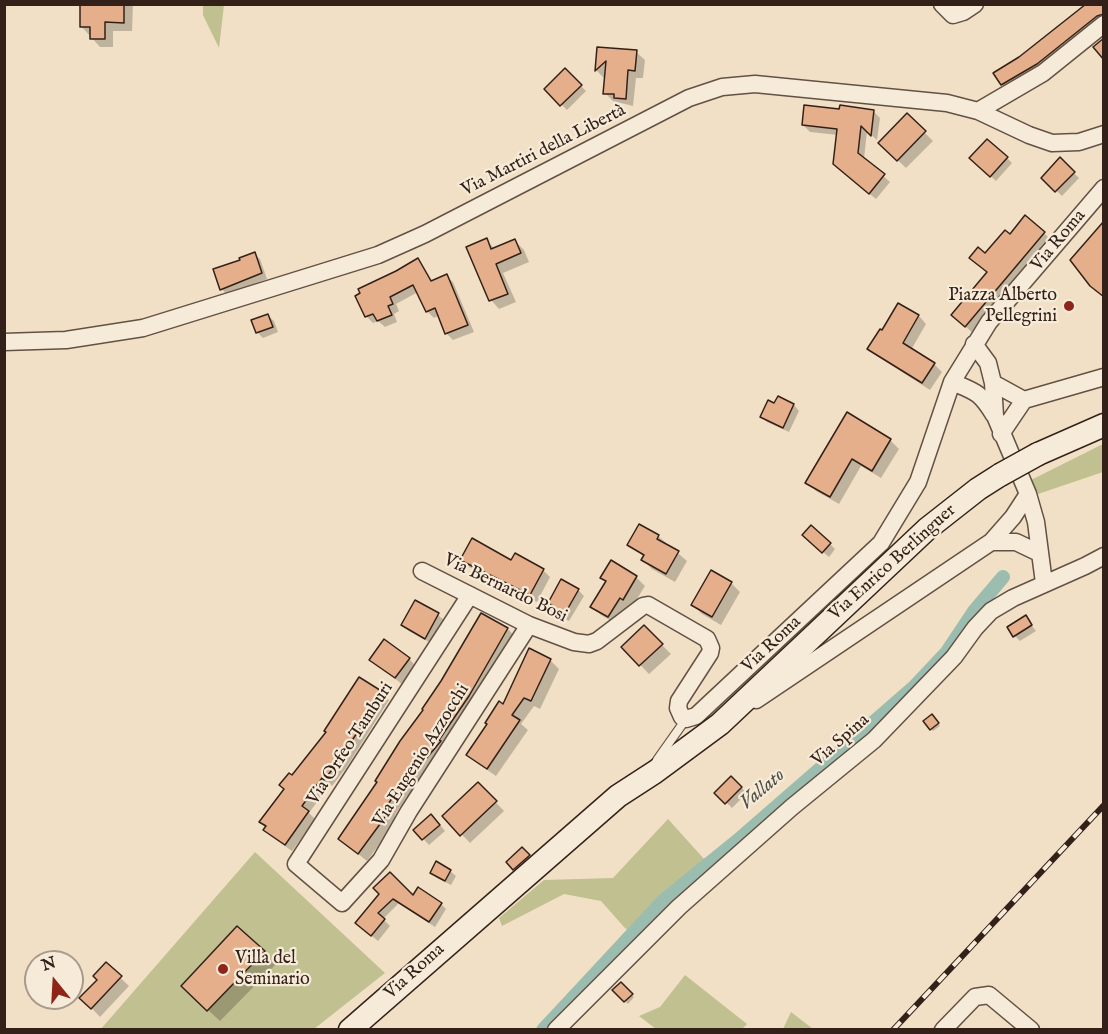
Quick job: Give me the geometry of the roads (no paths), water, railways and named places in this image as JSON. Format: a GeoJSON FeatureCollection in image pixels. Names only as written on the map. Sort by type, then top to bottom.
{"type":"FeatureCollection","features":[{"type":"Feature","properties":{"kind":"main road","name":"Via Enrico Berlinguer"},"geometry":{"type":"LineString","coordinates":[[618,796],[720,724],[927,529],[978,489],[1038,454],[1104,425]]}},
{"type":"Feature","properties":{"kind":"main road","name":"Via Roma"},"geometry":{"type":"LineString","coordinates":[[350,1029],[618,796]]}},
{"type":"Feature","properties":{"kind":"street"},"geometry":{"type":"LineString","coordinates":[[942,4],[952,15],[963,12],[975,4]]}},
{"type":"Feature","properties":{"kind":"street"},"geometry":{"type":"LineString","coordinates":[[978,111],[1043,73],[1104,24]]}},
{"type":"Feature","properties":{"kind":"street","name":"Via Martiri della Libertà"},"geometry":{"type":"LineString","coordinates":[[4,342],[66,340],[143,328],[378,255],[425,234],[689,98],[722,87],[755,84],[947,103],[978,111],[1052,143],[1079,142],[1104,134]]}},
{"type":"Feature","properties":{"kind":"street","name":"Via Roma"},"geometry":{"type":"LineString","coordinates":[[686,719],[696,716],[881,543],[918,482],[952,382],[974,344],[989,322],[1104,188]]}},
{"type":"Feature","properties":{"kind":"street"},"geometry":{"type":"LineString","coordinates":[[974,344],[988,363],[993,383],[995,416]]}},
{"type":"Feature","properties":{"kind":"street"},"geometry":{"type":"LineString","coordinates":[[1001,434],[1024,400],[1104,377]]}},
{"type":"Feature","properties":{"kind":"street"},"geometry":{"type":"LineString","coordinates":[[952,382],[973,390],[983,397],[995,416],[1028,494],[1036,522],[1044,583]]}},
{"type":"Feature","properties":{"kind":"street"},"geometry":{"type":"LineString","coordinates":[[993,383],[1024,400]]}},
{"type":"Feature","properties":{"kind":"street"},"geometry":{"type":"LineString","coordinates":[[720,724],[991,542],[1013,517],[1028,494]]}},
{"type":"Feature","properties":{"kind":"street"},"geometry":{"type":"LineString","coordinates":[[991,542],[1016,542],[1039,553]]}},
{"type":"Feature","properties":{"kind":"street","name":"Via Spina"},"geometry":{"type":"LineString","coordinates":[[556,1029],[679,907],[792,807],[874,740],[954,657],[975,628],[991,611],[1013,598],[1104,556]]}},
{"type":"Feature","properties":{"kind":"street","name":"Via Bernardo Bosi"},"geometry":{"type":"LineString","coordinates":[[422,571],[528,625],[574,642],[589,644],[597,641],[636,610],[648,605],[707,639],[711,648],[679,701],[679,714],[686,719]]}},
{"type":"Feature","properties":{"kind":"street","name":"Via Orfeo Tamburi"},"geometry":{"type":"LineString","coordinates":[[342,903],[296,864],[470,595]]}},
{"type":"Feature","properties":{"kind":"street","name":"Via Eugenio Azzocchi"},"geometry":{"type":"LineString","coordinates":[[342,903],[381,860],[409,811],[528,625]]}},
{"type":"Feature","properties":{"kind":"street"},"geometry":{"type":"LineString","coordinates":[[943,1029],[975,997],[989,995],[1031,1029]]}},
{"type":"Feature","properties":{"kind":"lane","name":"Via Roma"},"geometry":{"type":"LineString","coordinates":[[618,796],[659,758],[686,719]]}},
{"type":"Feature","properties":{"kind":"waterway","name":"Vallato"},"geometry":{"type":"LineString","coordinates":[[543,1030],[663,901],[737,841],[914,687],[947,652],[975,610],[1003,577]]}},
{"type":"Feature","properties":{"kind":"railway"},"geometry":{"type":"LineString","coordinates":[[893,1030],[1104,805]]}},
{"type":"Feature","properties":{"kind":"place","name":"Piazza Alberto Pellegrini"},"geometry":{"type":"Point","coordinates":[1069,306]}},
{"type":"Feature","properties":{"kind":"place","name":"Villa del Seminario"},"geometry":{"type":"Point","coordinates":[223,969]}}]}
